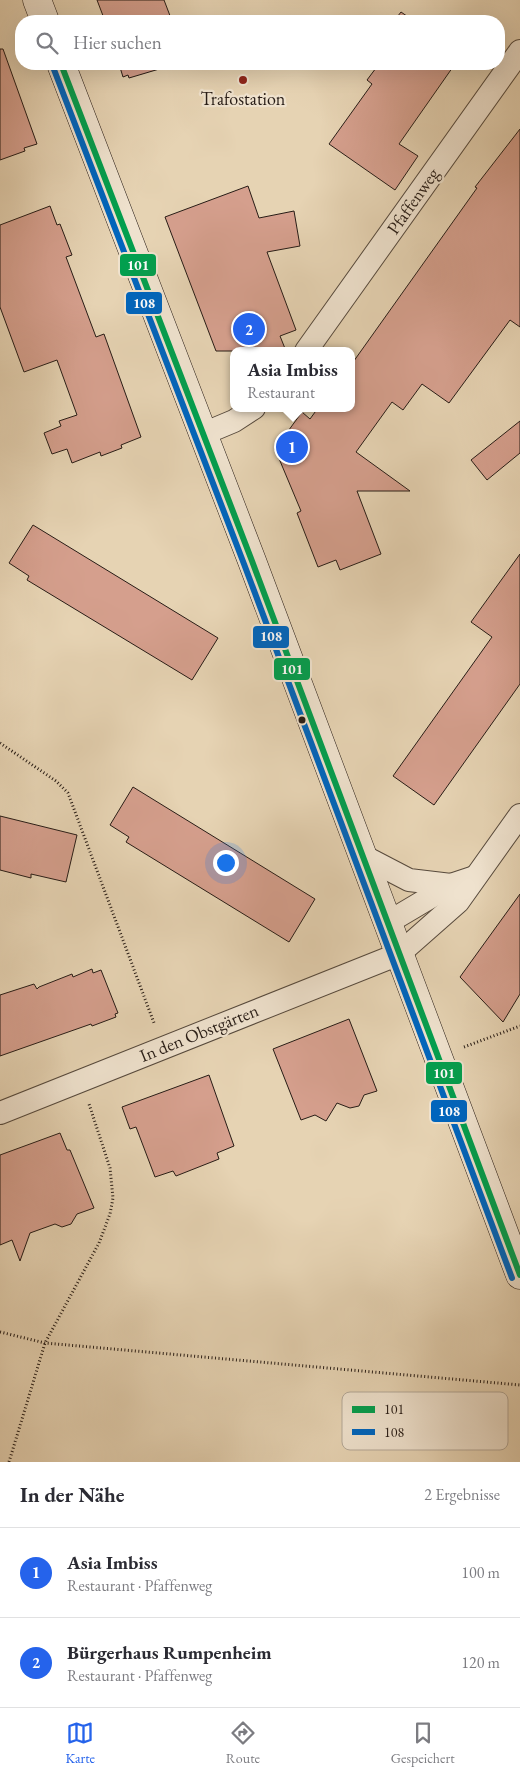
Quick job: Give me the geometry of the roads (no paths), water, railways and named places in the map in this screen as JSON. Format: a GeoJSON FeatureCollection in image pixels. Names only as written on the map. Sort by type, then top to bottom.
{"type":"FeatureCollection","features":[{"type":"Feature","properties":{"kind":"street"},"geometry":{"type":"LineString","coordinates":[[37,0],[43,15]]}},
{"type":"Feature","properties":{"kind":"street","name":"Pfaffenweg"},"geometry":{"type":"LineString","coordinates":[[309,347],[520,51]]}},
{"type":"Feature","properties":{"kind":"street"},"geometry":{"type":"LineString","coordinates":[[63,70],[203,434],[520,1275]]}},
{"type":"Feature","properties":{"kind":"street"},"geometry":{"type":"LineString","coordinates":[[203,434],[234,421],[248,412]]}},
{"type":"Feature","properties":{"kind":"street","name":"In den Obstgärten"},"geometry":{"type":"LineString","coordinates":[[0,1113],[399,954],[458,902],[520,815]]}},
{"type":"Feature","properties":{"kind":"street"},"geometry":{"type":"LineString","coordinates":[[361,855],[408,880],[450,885]]}},
{"type":"Feature","properties":{"kind":"street"},"geometry":{"type":"LineString","coordinates":[[387,923],[450,885],[475,878]]}},
{"type":"Feature","properties":{"kind":"place","name":"Trafostation"},"geometry":{"type":"Point","coordinates":[243,80]}},
{"type":"Feature","properties":{"kind":"place","name":"Bürgerhaus Rumpenheim"},"geometry":{"type":"Point","coordinates":[249,329]}},
{"type":"Feature","properties":{"kind":"place","name":"Asia Imbiss"},"geometry":{"type":"Point","coordinates":[292,447]}}]}
